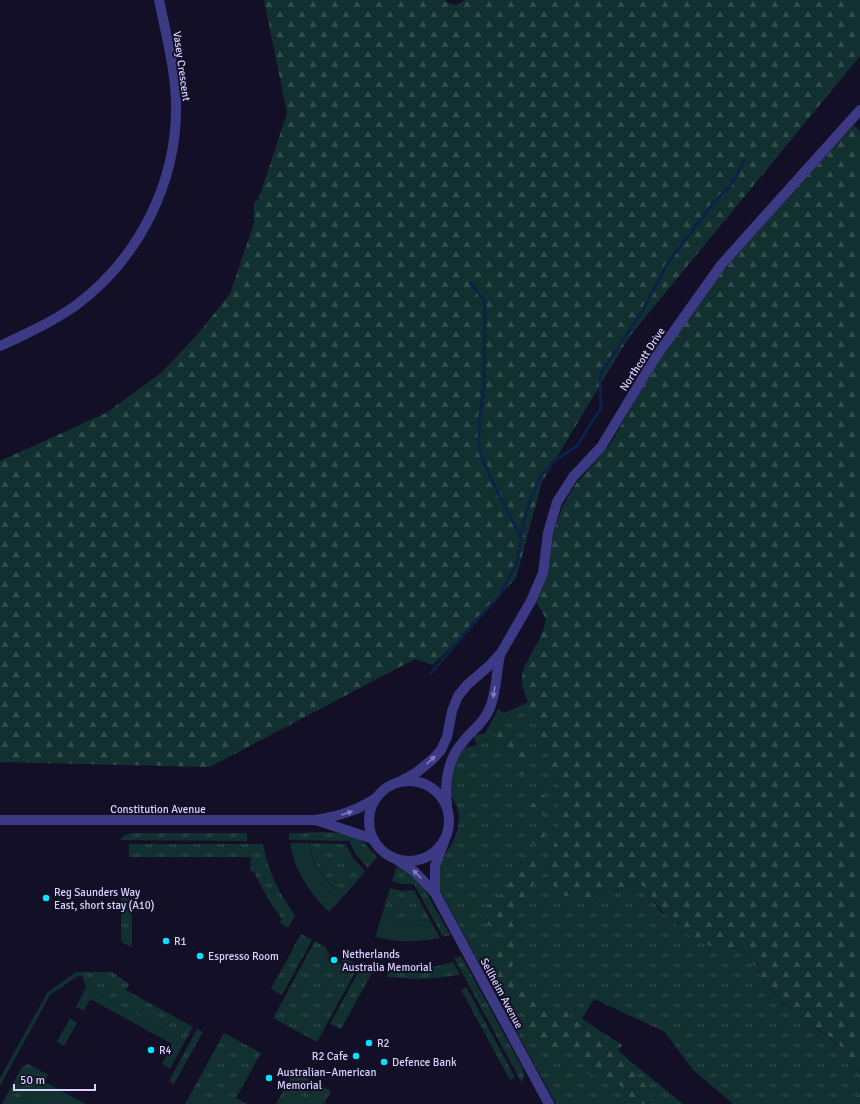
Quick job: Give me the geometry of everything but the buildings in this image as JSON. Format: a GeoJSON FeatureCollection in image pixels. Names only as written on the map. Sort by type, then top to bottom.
{"type":"FeatureCollection","features":[{"type":"Feature","properties":{"kind":"street","name":"Vasey Crescent"},"geometry":{"type":"LineString","coordinates":[[0,346],[57,318],[90,294],[106,279],[127,254],[143,230],[153,211],[161,193],[169,164],[176,110],[174,76],[159,0]]}},
{"type":"Feature","properties":{"kind":"street","name":"Northcott Drive"},"geometry":{"type":"LineString","coordinates":[[399,782],[414,774],[437,754],[443,746],[447,737],[452,711],[458,696],[467,685],[501,653],[531,601],[543,573],[548,533],[558,502],[573,476],[601,447],[655,358],[722,265],[860,110]]}},
{"type":"Feature","properties":{"kind":"street","name":"Northcott Drive"},"geometry":{"type":"LineString","coordinates":[[448,808],[446,788],[452,758],[459,745],[480,724],[489,710],[494,696],[497,667],[501,653]]}},
{"type":"Feature","properties":{"kind":"street"},"geometry":{"type":"LineString","coordinates":[[414,781],[426,784],[441,795],[448,808],[450,824],[444,842],[436,851],[426,858],[414,861],[396,859],[380,849],[373,839],[369,827],[370,815],[376,798],[385,789],[399,782],[414,781]]}},
{"type":"Feature","properties":{"kind":"street","name":"Constitution Avenue"},"geometry":{"type":"LineString","coordinates":[[0,820],[315,820],[349,812],[366,805],[376,798]]}},
{"type":"Feature","properties":{"kind":"street","name":"Constitution Avenue"},"geometry":{"type":"LineString","coordinates":[[315,820],[373,839]]}},
{"type":"Feature","properties":{"kind":"street","name":"Sellheim Avenue"},"geometry":{"type":"LineString","coordinates":[[435,893],[435,866],[444,842]]}},
{"type":"Feature","properties":{"kind":"street","name":"Sellheim Avenue"},"geometry":{"type":"LineString","coordinates":[[396,859],[414,871],[435,893],[549,1104]]}},
{"type":"Feature","properties":{"kind":"green space"},"geometry":{"type":"Polygon","coordinates":[[[264,0],[445,0],[452,5],[455,5],[460,4],[465,0],[860,0],[860,56],[629,337],[542,482],[516,578],[433,665],[415,659],[210,767],[0,762],[0,461],[106,413],[161,373],[196,336],[230,294],[254,223],[254,203],[259,198],[287,113],[264,0]]]}},
{"type":"Feature","properties":{"kind":"green space"},"geometry":{"type":"Polygon","coordinates":[[[854,125],[860,131],[860,1072],[842,1048],[824,1033],[796,1014],[781,1000],[761,976],[744,949],[716,947],[693,938],[682,931],[664,914],[641,884],[588,898],[575,898],[559,894],[546,870],[558,828],[559,801],[557,787],[546,747],[524,692],[522,683],[524,668],[542,634],[546,619],[536,601],[546,577],[553,535],[563,505],[575,485],[611,443],[658,360],[714,282],[743,247],[854,125]]]}},
{"type":"Feature","properties":{"kind":"green space"},"geometry":{"type":"Polygon","coordinates":[[[529,702],[551,761],[560,807],[559,823],[554,847],[546,870],[588,898],[641,884],[662,913],[716,947],[744,949],[766,983],[782,1002],[849,1054],[860,1073],[860,1104],[733,1104],[692,1069],[665,1032],[594,999],[582,1019],[622,1045],[618,1051],[683,1104],[556,1104],[439,889],[438,872],[444,856],[453,842],[458,828],[459,815],[450,792],[454,763],[462,749],[490,739],[504,713],[529,702]]]}},
{"type":"Feature","properties":{"kind":"green space"},"geometry":{"type":"Polygon","coordinates":[[[498,709],[504,713],[490,739],[476,743],[474,736],[485,733],[498,709]]]}},
{"type":"Feature","properties":{"kind":"green space"},"geometry":{"type":"Polygon","coordinates":[[[500,729],[514,736],[523,745],[526,751],[528,765],[527,773],[524,775],[521,774],[511,754],[496,741],[495,734],[500,729]]]}},
{"type":"Feature","properties":{"kind":"green space"},"geometry":{"type":"Polygon","coordinates":[[[543,794],[546,798],[546,808],[544,814],[528,819],[526,813],[537,798],[543,794]]]}},
{"type":"Feature","properties":{"kind":"green space"},"geometry":{"type":"Polygon","coordinates":[[[541,827],[545,830],[543,845],[537,846],[530,840],[527,831],[541,827]]]}},
{"type":"Feature","properties":{"kind":"green space"},"geometry":{"type":"Polygon","coordinates":[[[332,832],[348,834],[361,840],[377,857],[368,868],[355,853],[349,841],[289,840],[289,833],[332,832]]]}},
{"type":"Feature","properties":{"kind":"green space"},"geometry":{"type":"Polygon","coordinates":[[[131,833],[247,833],[247,841],[120,840],[125,835],[131,833]]]}},
{"type":"Feature","properties":{"kind":"green space"},"geometry":{"type":"Polygon","coordinates":[[[290,843],[309,843],[313,859],[321,873],[343,897],[329,912],[309,889],[299,872],[290,843]]]}},
{"type":"Feature","properties":{"kind":"green space"},"geometry":{"type":"Polygon","coordinates":[[[309,843],[343,844],[350,859],[363,874],[343,897],[326,879],[317,866],[313,859],[309,843]]]}},
{"type":"Feature","properties":{"kind":"green space"},"geometry":{"type":"Polygon","coordinates":[[[129,844],[263,844],[268,864],[275,882],[295,915],[288,928],[280,923],[282,919],[268,899],[254,872],[250,871],[251,857],[129,857],[129,844]]]}},
{"type":"Feature","properties":{"kind":"green space"},"geometry":{"type":"Polygon","coordinates":[[[343,844],[346,844],[353,858],[365,871],[363,874],[350,859],[343,844]]]}},
{"type":"Feature","properties":{"kind":"green space"},"geometry":{"type":"Polygon","coordinates":[[[524,856],[538,859],[541,862],[532,889],[512,915],[512,922],[516,933],[516,958],[512,967],[513,970],[526,989],[543,1004],[561,1008],[570,1013],[570,1021],[576,1022],[582,1019],[622,1045],[618,1051],[628,1059],[652,1094],[650,1104],[632,1104],[630,1097],[617,1083],[610,1079],[591,1075],[577,1053],[573,1051],[539,1051],[537,1049],[537,1042],[523,1013],[504,983],[489,966],[490,958],[502,935],[500,932],[484,922],[479,913],[503,893],[513,878],[524,856]]]}},
{"type":"Feature","properties":{"kind":"green space"},"geometry":{"type":"Polygon","coordinates":[[[396,867],[405,870],[421,883],[450,935],[443,937],[414,884],[402,884],[392,881],[396,867]]]}},
{"type":"Feature","properties":{"kind":"green space"},"geometry":{"type":"Polygon","coordinates":[[[390,888],[403,891],[414,890],[430,920],[407,922],[381,918],[390,888]]]}},
{"type":"Feature","properties":{"kind":"green space"},"geometry":{"type":"Polygon","coordinates":[[[129,893],[129,906],[132,907],[132,947],[122,942],[121,936],[121,894],[129,893]]]}},
{"type":"Feature","properties":{"kind":"green space"},"geometry":{"type":"Polygon","coordinates":[[[381,918],[407,922],[430,920],[440,938],[423,941],[408,941],[375,937],[381,918]]]}},
{"type":"Feature","properties":{"kind":"green space"},"geometry":{"type":"Polygon","coordinates":[[[301,934],[312,940],[282,995],[271,989],[301,934]]]}},
{"type":"Feature","properties":{"kind":"green space"},"geometry":{"type":"Polygon","coordinates":[[[315,941],[325,947],[328,952],[325,955],[324,960],[334,969],[342,965],[342,957],[359,965],[317,1042],[273,1018],[315,941]]]}},
{"type":"Feature","properties":{"kind":"green space"},"geometry":{"type":"Polygon","coordinates":[[[328,952],[330,955],[328,959],[330,963],[335,964],[338,962],[342,964],[337,968],[331,969],[325,965],[324,957],[328,952]]]}},
{"type":"Feature","properties":{"kind":"green space"},"geometry":{"type":"Polygon","coordinates":[[[461,956],[522,1067],[524,1075],[522,1083],[454,958],[461,956]]]}},
{"type":"Feature","properties":{"kind":"green space"},"geometry":{"type":"Polygon","coordinates":[[[453,962],[460,975],[424,979],[386,977],[391,967],[407,969],[422,968],[453,962]]]}},
{"type":"Feature","properties":{"kind":"green space"},"geometry":{"type":"Polygon","coordinates":[[[361,967],[372,973],[341,1029],[330,1024],[361,967]]]}},
{"type":"Feature","properties":{"kind":"green space"},"geometry":{"type":"Polygon","coordinates":[[[76,972],[82,972],[82,976],[78,976],[50,995],[0,1086],[0,1078],[47,993],[76,972]]]}},
{"type":"Feature","properties":{"kind":"green space"},"geometry":{"type":"Polygon","coordinates":[[[82,972],[112,972],[129,984],[126,990],[193,1027],[185,1041],[86,987],[82,972]]]}},
{"type":"Feature","properties":{"kind":"green space"},"geometry":{"type":"Polygon","coordinates":[[[86,987],[185,1041],[170,1069],[162,1064],[172,1044],[90,999],[84,1011],[76,1007],[86,987]]]}},
{"type":"Feature","properties":{"kind":"green space"},"geometry":{"type":"Polygon","coordinates":[[[466,987],[515,1077],[510,1080],[461,990],[466,987]]]}},
{"type":"Feature","properties":{"kind":"green space"},"geometry":{"type":"Polygon","coordinates":[[[70,1018],[77,1023],[64,1046],[57,1042],[70,1018]]]}},
{"type":"Feature","properties":{"kind":"green space"},"geometry":{"type":"Polygon","coordinates":[[[197,1029],[203,1032],[174,1084],[169,1081],[197,1029]]]}},
{"type":"Feature","properties":{"kind":"green space"},"geometry":{"type":"Polygon","coordinates":[[[224,1033],[261,1053],[236,1098],[247,1104],[185,1104],[224,1033]]]}},
{"type":"Feature","properties":{"kind":"green space"},"geometry":{"type":"Polygon","coordinates":[[[28,1064],[41,1071],[23,1104],[2,1104],[22,1067],[28,1064]]]}},
{"type":"Feature","properties":{"kind":"green space"},"geometry":{"type":"Polygon","coordinates":[[[41,1071],[48,1075],[45,1082],[86,1104],[23,1104],[41,1071]]]}},
{"type":"Feature","properties":{"kind":"green space"},"geometry":{"type":"Polygon","coordinates":[[[294,1071],[331,1091],[324,1104],[276,1104],[294,1071]]]}},
{"type":"Feature","properties":{"kind":"waterway"},"geometry":{"type":"LineString","coordinates":[[431,673],[499,596],[517,563],[524,520],[531,498],[541,476],[553,462],[577,446],[601,408],[600,375],[643,310],[667,264],[714,202],[730,186],[745,159]]}},
{"type":"Feature","properties":{"kind":"waterway"},"geometry":{"type":"LineString","coordinates":[[471,283],[485,302],[484,385],[479,422],[479,450],[490,476],[521,538]]}},
{"type":"Feature","properties":{"kind":"place","name":"Reg Saunders Way East, short stay (A10)"},"geometry":{"type":"Point","coordinates":[46,898]}},
{"type":"Feature","properties":{"kind":"place","name":"R1"},"geometry":{"type":"Point","coordinates":[166,941]}},
{"type":"Feature","properties":{"kind":"place","name":"Espresso Room"},"geometry":{"type":"Point","coordinates":[200,956]}},
{"type":"Feature","properties":{"kind":"place","name":"Netherlands Australia Memorial"},"geometry":{"type":"Point","coordinates":[334,960]}},
{"type":"Feature","properties":{"kind":"place","name":"R2"},"geometry":{"type":"Point","coordinates":[369,1043]}},
{"type":"Feature","properties":{"kind":"place","name":"R4"},"geometry":{"type":"Point","coordinates":[151,1050]}},
{"type":"Feature","properties":{"kind":"place","name":"R2 Cafe"},"geometry":{"type":"Point","coordinates":[356,1056]}},
{"type":"Feature","properties":{"kind":"place","name":"Defence Bank"},"geometry":{"type":"Point","coordinates":[384,1062]}},
{"type":"Feature","properties":{"kind":"place","name":"Australian–American Memorial"},"geometry":{"type":"Point","coordinates":[269,1078]}}]}
